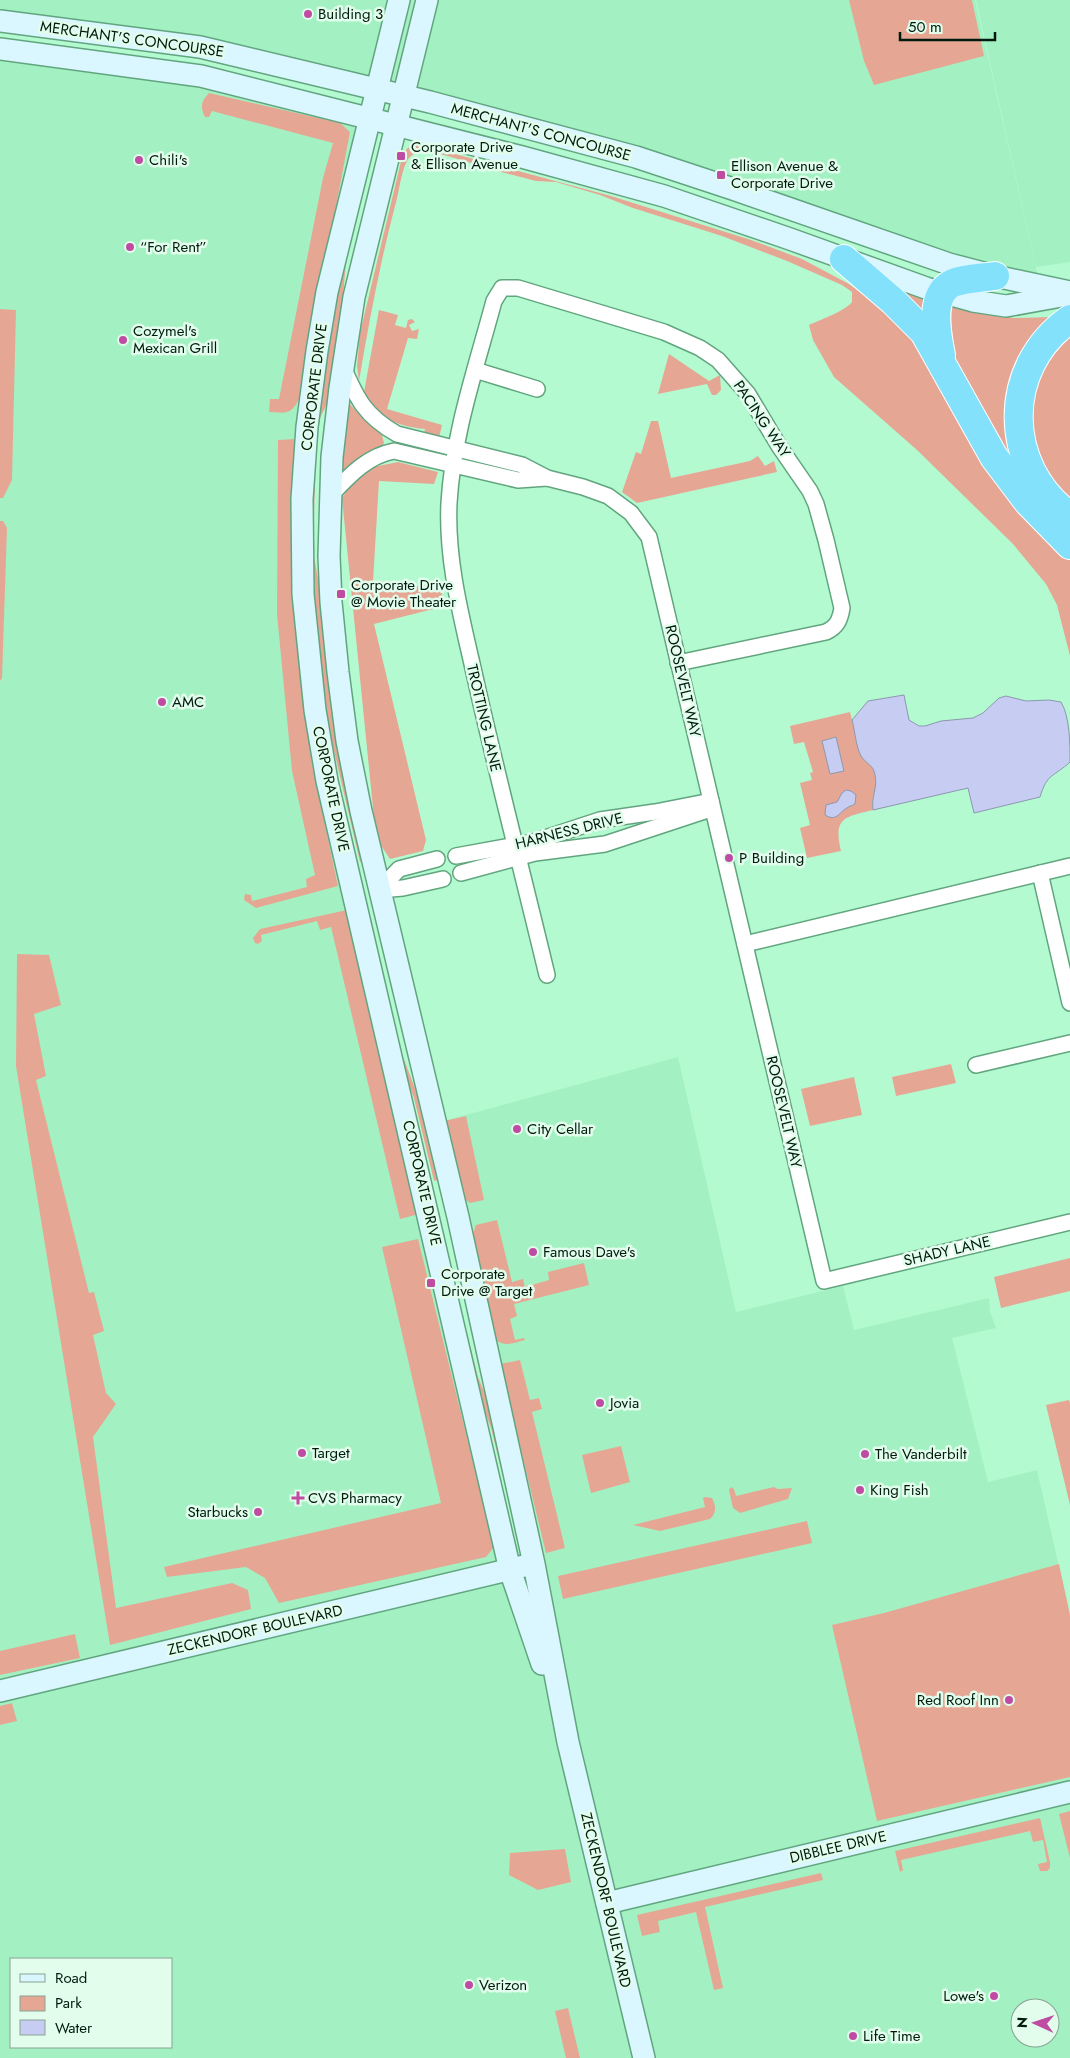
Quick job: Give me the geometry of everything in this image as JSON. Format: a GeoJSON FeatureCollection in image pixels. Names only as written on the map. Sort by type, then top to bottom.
{"type":"FeatureCollection","features":[{"type":"Feature","properties":{"kind":"highway"},"geometry":{"type":"LineString","coordinates":[[844,259],[918,324],[931,341],[974,424],[1004,471],[1041,517],[1070,546]]}},
{"type":"Feature","properties":{"kind":"highway"},"geometry":{"type":"LineString","coordinates":[[944,366],[937,328],[938,306],[942,293],[954,283],[995,276]]}},
{"type":"Feature","properties":{"kind":"highway"},"geometry":{"type":"LineString","coordinates":[[1069,300],[1052,333],[1032,362],[1021,390],[1019,420],[1025,455],[1033,474],[1051,500],[1070,516]]}},
{"type":"Feature","properties":{"kind":"main road","name":"CORPORATE DRIVE"},"geometry":{"type":"LineString","coordinates":[[399,0],[327,292],[316,351],[307,427],[302,499],[302,572],[310,665],[324,766],[510,1570]]}},
{"type":"Feature","properties":{"kind":"main road","name":"CORPORATE DRIVE"},"geometry":{"type":"LineString","coordinates":[[427,0],[354,297],[343,365],[335,430],[330,496],[331,602],[340,687],[352,765],[379,890],[453,1198],[534,1564]]}},
{"type":"Feature","properties":{"kind":"main road","name":"MERCHANT'S CONCOURSE"},"geometry":{"type":"LineString","coordinates":[[0,21],[200,47],[404,96],[604,148],[733,189],[921,255],[1069,300]]}},
{"type":"Feature","properties":{"kind":"main road","name":"MERCHANT'S CONCOURSE"},"geometry":{"type":"LineString","coordinates":[[0,49],[201,76],[595,176],[707,210],[942,293],[982,303],[1006,306],[1069,300]]}},
{"type":"Feature","properties":{"kind":"main road"},"geometry":{"type":"LineString","coordinates":[[595,176],[604,148]]}},
{"type":"Feature","properties":{"kind":"main road"},"geometry":{"type":"LineString","coordinates":[[307,427],[335,430]]}},
{"type":"Feature","properties":{"kind":"main road","name":"ZECKENDORF BOULEVARD"},"geometry":{"type":"LineString","coordinates":[[0,1691],[534,1564],[568,1742],[644,2058]]}},
{"type":"Feature","properties":{"kind":"main road","name":"ZECKENDORF BOULEVARD"},"geometry":{"type":"LineString","coordinates":[[510,1570],[568,1742]]}},
{"type":"Feature","properties":{"kind":"main road","name":"DIBBLEE DRIVE"},"geometry":{"type":"LineString","coordinates":[[607,1902],[1070,1792]]}},
{"type":"Feature","properties":{"kind":"street","name":"PACING WAY"},"geometry":{"type":"LineString","coordinates":[[455,456],[460,424],[475,370],[497,294],[502,288],[511,286],[664,332],[682,339],[718,360],[748,394],[779,446],[803,479],[816,504],[842,608],[840,619],[834,628],[826,632],[678,663]]}},
{"type":"Feature","properties":{"kind":"street","name":"ROOSEVELT WAY"},"geometry":{"type":"LineString","coordinates":[[343,365],[356,396],[366,412],[379,423],[397,434],[455,456]]}},
{"type":"Feature","properties":{"kind":"street"},"geometry":{"type":"LineString","coordinates":[[475,370],[537,388]]}},
{"type":"Feature","properties":{"kind":"street"},"geometry":{"type":"LineString","coordinates":[[330,496],[362,465],[379,455],[394,451],[397,434]]}},
{"type":"Feature","properties":{"kind":"street","name":"ROOSEVELT WAY"},"geometry":{"type":"LineString","coordinates":[[394,451],[522,464],[547,478],[583,487],[608,496],[631,513],[649,537],[824,1281]]}},
{"type":"Feature","properties":{"kind":"street","name":"TROTTING LANE"},"geometry":{"type":"LineString","coordinates":[[455,456],[449,504],[450,536],[456,588],[467,645],[515,852],[547,975]]}},
{"type":"Feature","properties":{"kind":"street","name":"HARNESS DRIVE"},"geometry":{"type":"LineString","coordinates":[[712,805],[600,820],[533,842],[515,852],[467,872],[463,854],[515,852],[535,854],[606,844],[712,805]]}},
{"type":"Feature","properties":{"kind":"street"},"geometry":{"type":"LineString","coordinates":[[379,890],[398,869],[437,859]]}},
{"type":"Feature","properties":{"kind":"street"},"geometry":{"type":"LineString","coordinates":[[744,944],[1070,866]]}},
{"type":"Feature","properties":{"kind":"street"},"geometry":{"type":"LineString","coordinates":[[1040,873],[1070,1003]]}},
{"type":"Feature","properties":{"kind":"street"},"geometry":{"type":"LineString","coordinates":[[379,890],[404,888],[443,879]]}},
{"type":"Feature","properties":{"kind":"street"},"geometry":{"type":"LineString","coordinates":[[976,1065],[1070,1043]]}},
{"type":"Feature","properties":{"kind":"street","name":"SHADY LANE"},"geometry":{"type":"LineString","coordinates":[[824,1281],[1070,1222]]}},
{"type":"Feature","properties":{"kind":"shaded area"},"geometry":{"type":"Polygon","coordinates":[[[0,0],[975,0],[1040,285],[892,245],[377,90],[0,21],[0,0]]]}},
{"type":"Feature","properties":{"kind":"shaded area"},"geometry":{"type":"Polygon","coordinates":[[[976,0],[1070,0],[1070,262],[1036,267],[976,0]]]}},
{"type":"Feature","properties":{"kind":"shaded area"},"geometry":{"type":"Polygon","coordinates":[[[0,49],[62,57],[370,118],[317,351],[310,665],[510,1569],[533,1564],[444,1121],[678,1057],[736,1312],[843,1286],[854,1330],[989,1298],[990,1312],[996,1328],[952,1338],[988,1482],[1037,1470],[1070,1615],[1070,2058],[0,2058],[0,49]]]}},
{"type":"Feature","properties":{"kind":"green space"},"geometry":{"type":"Polygon","coordinates":[[[849,0],[972,0],[984,56],[874,85],[864,61],[849,0]]]}},
{"type":"Feature","properties":{"kind":"green space"},"geometry":{"type":"Polygon","coordinates":[[[209,93],[340,123],[350,132],[300,398],[288,412],[269,412],[270,399],[279,399],[323,178],[333,143],[212,111],[209,117],[205,117],[202,104],[209,93]]]}},
{"type":"Feature","properties":{"kind":"green space"},"geometry":{"type":"Polygon","coordinates":[[[418,144],[611,196],[751,240],[802,259],[849,284],[912,330],[1070,556],[1070,656],[1057,605],[1046,584],[1013,544],[917,450],[834,377],[813,340],[809,325],[844,309],[852,302],[852,292],[842,285],[787,261],[722,236],[633,208],[600,195],[556,182],[536,181],[505,173],[434,152],[419,152],[409,158],[402,177],[380,271],[359,381],[357,366],[360,333],[403,153],[411,145],[418,144]]]}},
{"type":"Feature","properties":{"kind":"green space"},"geometry":{"type":"Polygon","coordinates":[[[346,261],[341,321],[330,398],[320,418],[316,417],[327,325],[346,261]]]}},
{"type":"Feature","properties":{"kind":"green space"},"geometry":{"type":"Polygon","coordinates":[[[892,285],[930,299],[930,324],[892,285]]]}},
{"type":"Feature","properties":{"kind":"green space"},"geometry":{"type":"Polygon","coordinates":[[[946,306],[1014,318],[1053,317],[1010,414],[1070,541],[951,373],[946,306]]]}},
{"type":"Feature","properties":{"kind":"green space"},"geometry":{"type":"Polygon","coordinates":[[[0,309],[16,310],[12,480],[3,498],[0,498],[0,309]]]}},
{"type":"Feature","properties":{"kind":"green space"},"geometry":{"type":"Polygon","coordinates":[[[379,310],[398,315],[395,325],[406,328],[408,320],[412,319],[415,322],[409,325],[412,331],[419,329],[417,339],[408,338],[387,409],[442,425],[439,438],[424,435],[425,429],[405,426],[389,419],[376,408],[364,392],[379,310]]]}},
{"type":"Feature","properties":{"kind":"green space"},"geometry":{"type":"Polygon","coordinates":[[[1070,326],[1070,509],[1026,442],[1030,375],[1070,326]]]}},
{"type":"Feature","properties":{"kind":"green space"},"geometry":{"type":"Polygon","coordinates":[[[669,354],[709,381],[720,375],[721,390],[716,395],[712,395],[707,384],[658,394],[669,354]]]}},
{"type":"Feature","properties":{"kind":"green space"},"geometry":{"type":"Polygon","coordinates":[[[349,403],[363,419],[382,435],[384,443],[380,449],[342,471],[341,467],[349,403]]]}},
{"type":"Feature","properties":{"kind":"green space"},"geometry":{"type":"Polygon","coordinates":[[[651,421],[658,421],[671,478],[750,461],[758,456],[765,466],[774,461],[777,472],[637,503],[622,492],[636,452],[641,454],[651,421]]]}},
{"type":"Feature","properties":{"kind":"green space"},"geometry":{"type":"Polygon","coordinates":[[[295,439],[293,584],[297,632],[312,764],[338,886],[256,908],[244,900],[245,894],[251,895],[252,901],[307,887],[306,879],[315,875],[292,771],[277,614],[278,440],[295,439]]]}},
{"type":"Feature","properties":{"kind":"green space"},"geometry":{"type":"Polygon","coordinates":[[[316,450],[313,551],[321,595],[332,709],[343,774],[363,861],[360,862],[327,721],[317,689],[310,502],[316,450]]]}},
{"type":"Feature","properties":{"kind":"green space"},"geometry":{"type":"Polygon","coordinates":[[[398,462],[438,472],[434,484],[379,481],[373,582],[420,586],[439,582],[445,606],[374,624],[426,840],[423,851],[390,859],[376,838],[342,498],[348,489],[373,467],[398,462]]]}},
{"type":"Feature","properties":{"kind":"green space"},"geometry":{"type":"Polygon","coordinates":[[[0,521],[3,521],[7,528],[2,678],[0,681],[0,521]]]}},
{"type":"Feature","properties":{"kind":"green space"},"geometry":{"type":"Polygon","coordinates":[[[850,712],[861,754],[876,776],[873,810],[848,817],[843,821],[839,832],[841,851],[807,858],[800,828],[810,825],[800,783],[812,780],[810,773],[813,772],[804,742],[794,744],[790,726],[850,712]]]}},
{"type":"Feature","properties":{"kind":"green space"},"geometry":{"type":"Polygon","coordinates":[[[347,910],[419,1214],[400,1219],[331,927],[320,930],[317,921],[261,935],[262,941],[258,944],[255,943],[253,938],[260,929],[347,910]]]}},
{"type":"Feature","properties":{"kind":"green space"},"geometry":{"type":"Polygon","coordinates":[[[17,954],[49,955],[61,1005],[34,1014],[46,1076],[36,1080],[89,1293],[94,1292],[104,1331],[93,1335],[106,1393],[116,1404],[93,1437],[116,1608],[232,1583],[248,1590],[251,1609],[110,1645],[16,1066],[17,954]]]}},
{"type":"Feature","properties":{"kind":"green space"},"geometry":{"type":"Polygon","coordinates":[[[400,1049],[419,1099],[438,1180],[434,1181],[414,1098],[401,1064],[400,1049]]]}},
{"type":"Feature","properties":{"kind":"green space"},"geometry":{"type":"Polygon","coordinates":[[[951,1064],[956,1083],[896,1096],[892,1077],[951,1064]]]}},
{"type":"Feature","properties":{"kind":"green space"},"geometry":{"type":"Polygon","coordinates":[[[854,1077],[862,1115],[810,1126],[801,1089],[854,1077]]]}},
{"type":"Feature","properties":{"kind":"green space"},"geometry":{"type":"Polygon","coordinates":[[[466,1116],[484,1200],[470,1203],[460,1195],[444,1121],[466,1116]]]}},
{"type":"Feature","properties":{"kind":"green space"},"geometry":{"type":"Polygon","coordinates":[[[497,1220],[512,1282],[523,1279],[525,1287],[549,1280],[548,1272],[584,1263],[589,1285],[514,1304],[517,1316],[510,1319],[515,1340],[524,1338],[525,1340],[510,1344],[495,1340],[471,1239],[476,1225],[497,1220]]]}},
{"type":"Feature","properties":{"kind":"green space"},"geometry":{"type":"Polygon","coordinates":[[[418,1239],[494,1547],[486,1557],[279,1603],[265,1578],[246,1567],[167,1577],[164,1567],[441,1503],[382,1247],[418,1239]]]}},
{"type":"Feature","properties":{"kind":"green space"},"geometry":{"type":"Polygon","coordinates":[[[445,1246],[478,1377],[493,1413],[517,1533],[491,1428],[477,1392],[445,1246]]]}},
{"type":"Feature","properties":{"kind":"green space"},"geometry":{"type":"Polygon","coordinates":[[[1070,1258],[1070,1291],[1001,1308],[994,1277],[1070,1258]]]}},
{"type":"Feature","properties":{"kind":"green space"},"geometry":{"type":"Polygon","coordinates":[[[520,1360],[530,1400],[539,1398],[542,1409],[532,1412],[565,1548],[546,1553],[500,1364],[520,1360]]]}},
{"type":"Feature","properties":{"kind":"green space"},"geometry":{"type":"Polygon","coordinates":[[[1069,1400],[1070,1403],[1070,1505],[1046,1405],[1069,1400]]]}},
{"type":"Feature","properties":{"kind":"green space"},"geometry":{"type":"Polygon","coordinates":[[[621,1446],[630,1482],[591,1493],[582,1455],[621,1446]]]}},
{"type":"Feature","properties":{"kind":"green space"},"geometry":{"type":"Polygon","coordinates":[[[731,1487],[734,1489],[736,1496],[774,1487],[778,1489],[792,1488],[788,1499],[740,1513],[733,1508],[729,1490],[731,1487]]]}},
{"type":"Feature","properties":{"kind":"green space"},"geometry":{"type":"Polygon","coordinates":[[[703,1498],[712,1498],[715,1506],[714,1514],[710,1519],[660,1531],[633,1525],[705,1507],[703,1498]]]}},
{"type":"Feature","properties":{"kind":"green space"},"geometry":{"type":"Polygon","coordinates":[[[807,1521],[812,1543],[563,1599],[558,1576],[807,1521]]]}},
{"type":"Feature","properties":{"kind":"green space"},"geometry":{"type":"Polygon","coordinates":[[[1059,1564],[1070,1615],[1070,1777],[877,1821],[832,1625],[884,1613],[1059,1564]]]}},
{"type":"Feature","properties":{"kind":"green space"},"geometry":{"type":"Polygon","coordinates":[[[75,1634],[80,1658],[0,1675],[0,1651],[75,1634]]]}},
{"type":"Feature","properties":{"kind":"green space"},"geometry":{"type":"Polygon","coordinates":[[[12,1703],[17,1721],[0,1725],[0,1706],[12,1703]]]}},
{"type":"Feature","properties":{"kind":"green space"},"geometry":{"type":"Polygon","coordinates":[[[1070,1811],[1070,1858],[1059,1814],[1070,1811]]]}},
{"type":"Feature","properties":{"kind":"green space"},"geometry":{"type":"Polygon","coordinates":[[[1040,1818],[1050,1862],[1050,1868],[1047,1871],[1040,1871],[1038,1864],[1047,1862],[1043,1840],[1033,1842],[1030,1831],[901,1860],[903,1870],[900,1872],[895,1851],[1040,1818]]]}},
{"type":"Feature","properties":{"kind":"green space"},"geometry":{"type":"Polygon","coordinates":[[[565,1849],[571,1882],[538,1890],[509,1875],[510,1853],[565,1849]]]}},
{"type":"Feature","properties":{"kind":"green space"},"geometry":{"type":"Polygon","coordinates":[[[821,1873],[823,1880],[705,1907],[723,1988],[714,1990],[696,1912],[658,1921],[660,1932],[642,1936],[637,1915],[821,1873]]]}},
{"type":"Feature","properties":{"kind":"green space"},"geometry":{"type":"Polygon","coordinates":[[[568,2008],[580,2058],[566,2058],[555,2011],[568,2008]]]}},
{"type":"Feature","properties":{"kind":"water"},"geometry":{"type":"Polygon","coordinates":[[[904,695],[909,720],[919,726],[941,721],[973,718],[983,713],[999,698],[1006,696],[1026,701],[1049,700],[1061,702],[1068,723],[1070,762],[1048,779],[1040,797],[974,813],[968,788],[873,810],[876,779],[871,766],[859,752],[852,720],[868,701],[904,695]]]}},
{"type":"Feature","properties":{"kind":"water"},"geometry":{"type":"Polygon","coordinates":[[[836,737],[844,771],[830,774],[822,741],[836,737]]]}},
{"type":"Feature","properties":{"kind":"water"},"geometry":{"type":"Polygon","coordinates":[[[846,790],[856,795],[855,804],[835,817],[832,818],[825,815],[826,805],[837,802],[846,790]]]}},
{"type":"Feature","properties":{"kind":"place","name":"Building 3"},"geometry":{"type":"Point","coordinates":[308,14]}},
{"type":"Feature","properties":{"kind":"place","name":"Corporate Drive & Ellison Avenue"},"geometry":{"type":"Point","coordinates":[401,156]}},
{"type":"Feature","properties":{"kind":"place","name":"Chili's"},"geometry":{"type":"Point","coordinates":[139,160]}},
{"type":"Feature","properties":{"kind":"place","name":"Ellison Avenue & Corporate Drive"},"geometry":{"type":"Point","coordinates":[721,175]}},
{"type":"Feature","properties":{"kind":"place","name":"“For Rent”"},"geometry":{"type":"Point","coordinates":[130,247]}},
{"type":"Feature","properties":{"kind":"place","name":"Cozymel's Mexican Grill"},"geometry":{"type":"Point","coordinates":[123,340]}},
{"type":"Feature","properties":{"kind":"place","name":"Corporate Drive @ Movie Theater"},"geometry":{"type":"Point","coordinates":[341,594]}},
{"type":"Feature","properties":{"kind":"place","name":"AMC"},"geometry":{"type":"Point","coordinates":[162,702]}},
{"type":"Feature","properties":{"kind":"place","name":"P Building"},"geometry":{"type":"Point","coordinates":[729,858]}},
{"type":"Feature","properties":{"kind":"place","name":"City Cellar"},"geometry":{"type":"Point","coordinates":[517,1129]}},
{"type":"Feature","properties":{"kind":"place","name":"Famous Dave's"},"geometry":{"type":"Point","coordinates":[533,1252]}},
{"type":"Feature","properties":{"kind":"place","name":"Corporate Drive @ Target"},"geometry":{"type":"Point","coordinates":[431,1283]}},
{"type":"Feature","properties":{"kind":"place","name":"Jovia"},"geometry":{"type":"Point","coordinates":[600,1403]}},
{"type":"Feature","properties":{"kind":"place","name":"Target"},"geometry":{"type":"Point","coordinates":[302,1453]}},
{"type":"Feature","properties":{"kind":"place","name":"The Vanderbilt"},"geometry":{"type":"Point","coordinates":[865,1454]}},
{"type":"Feature","properties":{"kind":"place","name":"King Fish"},"geometry":{"type":"Point","coordinates":[860,1490]}},
{"type":"Feature","properties":{"kind":"place","name":"CVS Pharmacy"},"geometry":{"type":"Point","coordinates":[298,1498]}},
{"type":"Feature","properties":{"kind":"place","name":"Starbucks"},"geometry":{"type":"Point","coordinates":[258,1512]}},
{"type":"Feature","properties":{"kind":"place","name":"Red Roof Inn"},"geometry":{"type":"Point","coordinates":[1009,1700]}},
{"type":"Feature","properties":{"kind":"place","name":"Verizon"},"geometry":{"type":"Point","coordinates":[469,1985]}},
{"type":"Feature","properties":{"kind":"place","name":"Lowe's"},"geometry":{"type":"Point","coordinates":[994,1996]}},
{"type":"Feature","properties":{"kind":"place","name":"Life Time"},"geometry":{"type":"Point","coordinates":[853,2036]}}]}
